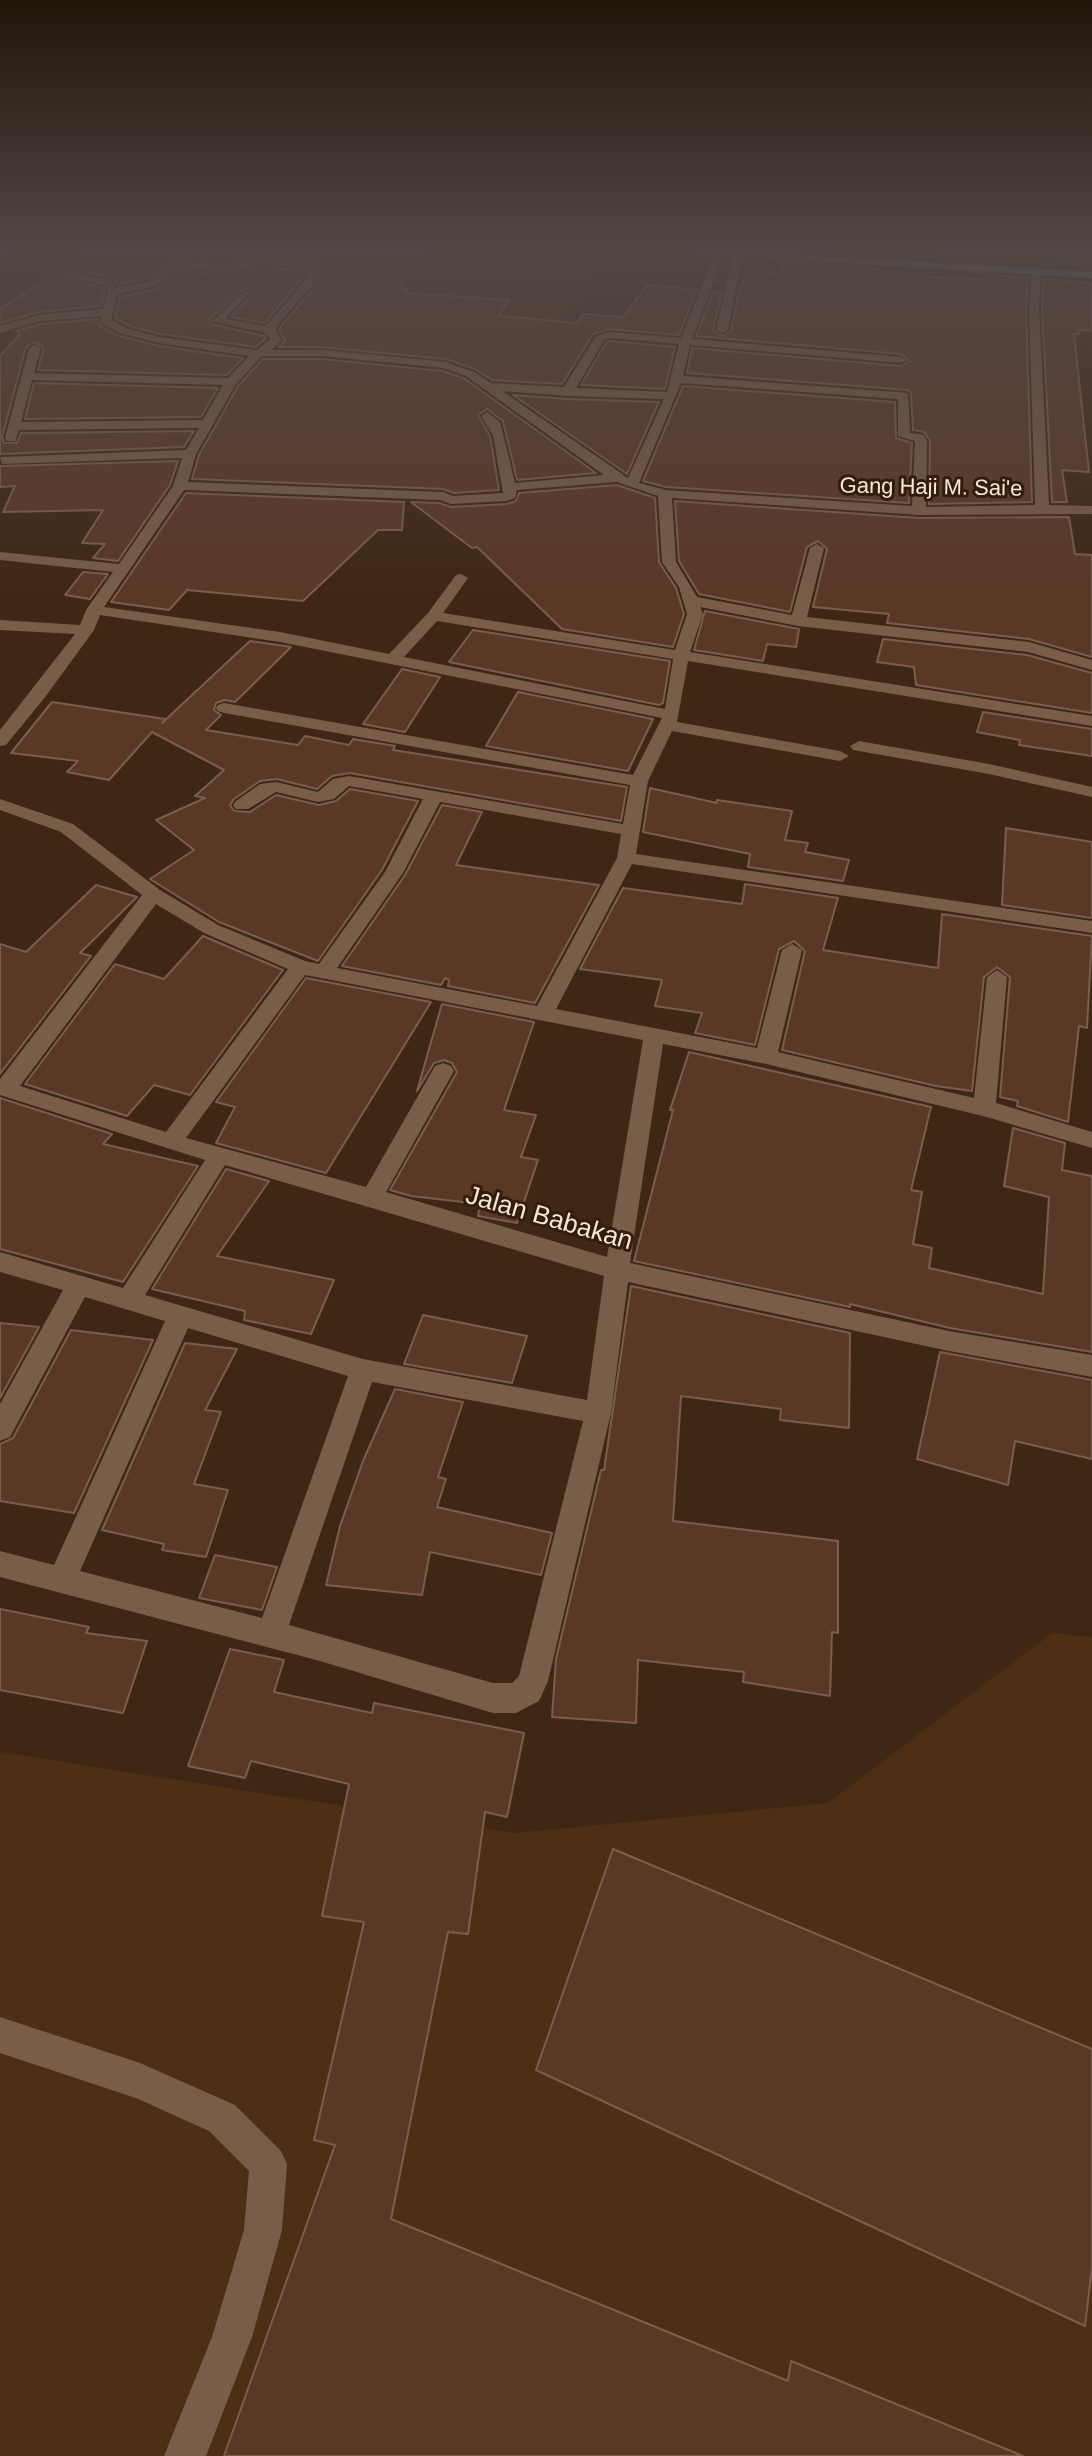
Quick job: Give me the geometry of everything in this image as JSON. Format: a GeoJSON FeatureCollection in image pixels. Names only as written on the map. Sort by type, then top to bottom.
{"type":"FeatureCollection","features":[{"type":"Feature","properties":{"kind":"street"},"geometry":{"type":"LineString","coordinates":[[31,366],[15,426],[1,463],[190,454]]}},
{"type":"Feature","properties":{"kind":"street"},"geometry":{"type":"LineString","coordinates":[[0,741],[86,630],[94,610],[180,486],[190,454],[206,424],[231,382],[247,366]]}},
{"type":"Feature","properties":{"kind":"street","name":"Gang Haji M. Sai'e"},"geometry":{"type":"LineString","coordinates":[[448,366],[470,374],[586,458],[632,485],[665,494],[919,511],[1042,509],[1036,366]]}},
{"type":"Feature","properties":{"kind":"street"},"geometry":{"type":"LineString","coordinates":[[568,392],[582,366]]}},
{"type":"Feature","properties":{"kind":"street"},"geometry":{"type":"LineString","coordinates":[[632,485],[639,462],[672,396],[681,366]]}},
{"type":"Feature","properties":{"kind":"street"},"geometry":{"type":"LineString","coordinates":[[28,376],[231,382]]}},
{"type":"Feature","properties":{"kind":"street"},"geometry":{"type":"LineString","coordinates":[[678,379],[904,396],[904,436],[920,438],[921,441],[919,511]]}},
{"type":"Feature","properties":{"kind":"street"},"geometry":{"type":"LineString","coordinates":[[490,387],[672,396]]}},
{"type":"Feature","properties":{"kind":"street"},"geometry":{"type":"LineString","coordinates":[[180,486],[443,496],[451,500],[507,497],[510,495],[509,487],[499,435],[494,422],[487,416]]}},
{"type":"Feature","properties":{"kind":"street"},"geometry":{"type":"LineString","coordinates":[[15,426],[206,424]]}},
{"type":"Feature","properties":{"kind":"street"},"geometry":{"type":"LineString","coordinates":[[509,487],[619,478]]}},
{"type":"Feature","properties":{"kind":"street"},"geometry":{"type":"LineString","coordinates":[[544,1012],[626,858],[639,781],[669,720],[681,657],[695,614],[692,601],[669,562],[665,494]]}},
{"type":"Feature","properties":{"kind":"street"},"geometry":{"type":"LineString","coordinates":[[1042,509],[1092,510]]}},
{"type":"Feature","properties":{"kind":"street"},"geometry":{"type":"LineString","coordinates":[[798,621],[817,548]]}},
{"type":"Feature","properties":{"kind":"street"},"geometry":{"type":"LineString","coordinates":[[0,556],[123,569]]}},
{"type":"Feature","properties":{"kind":"street"},"geometry":{"type":"LineString","coordinates":[[394,658],[433,616],[461,578]]}},
{"type":"Feature","properties":{"kind":"street"},"geometry":{"type":"LineString","coordinates":[[692,601],[798,621],[1029,647],[1092,665]]}},
{"type":"Feature","properties":{"kind":"street"},"geometry":{"type":"LineString","coordinates":[[94,610],[166,618],[394,658],[840,756]]}},
{"type":"Feature","properties":{"kind":"street"},"geometry":{"type":"LineString","coordinates":[[433,616],[1092,721]]}},
{"type":"Feature","properties":{"kind":"street"},"geometry":{"type":"LineString","coordinates":[[0,625],[86,630]]}},
{"type":"Feature","properties":{"kind":"street"},"geometry":{"type":"LineString","coordinates":[[224,708],[639,781]]}},
{"type":"Feature","properties":{"kind":"street"},"geometry":{"type":"LineString","coordinates":[[859,746],[989,769],[1092,792]]}},
{"type":"Feature","properties":{"kind":"street"},"geometry":{"type":"LineString","coordinates":[[242,805],[266,788],[276,787],[318,797],[328,795],[339,783],[349,781],[632,831]]}},
{"type":"Feature","properties":{"kind":"street"},"geometry":{"type":"LineString","coordinates":[[323,973],[394,873],[434,796]]}},
{"type":"Feature","properties":{"kind":"street"},"geometry":{"type":"LineString","coordinates":[[0,804],[67,828],[153,894],[211,929],[300,967],[766,1057],[984,1108],[1092,1140]]}},
{"type":"Feature","properties":{"kind":"street"},"geometry":{"type":"LineString","coordinates":[[626,858],[1092,927]]}},
{"type":"Feature","properties":{"kind":"street"},"geometry":{"type":"LineString","coordinates":[[3,1088],[153,894]]}},
{"type":"Feature","properties":{"kind":"street"},"geometry":{"type":"LineString","coordinates":[[766,1057],[792,950]]}},
{"type":"Feature","properties":{"kind":"street"},"geometry":{"type":"LineString","coordinates":[[171,1142],[300,967]]}},
{"type":"Feature","properties":{"kind":"street"},"geometry":{"type":"LineString","coordinates":[[984,1108],[997,977]]}},
{"type":"Feature","properties":{"kind":"street"},"geometry":{"type":"LineString","coordinates":[[0,1564],[271,1634],[493,1698],[516,1698],[528,1690],[533,1681],[598,1413],[654,1037]]}},
{"type":"Feature","properties":{"kind":"street"},"geometry":{"type":"LineString","coordinates":[[372,1197],[443,1071]]}},
{"type":"Feature","properties":{"kind":"street","name":"Jalan Babakan"},"geometry":{"type":"LineString","coordinates":[[3,1088],[171,1142],[372,1197],[617,1270],[949,1341],[1092,1366]]}},
{"type":"Feature","properties":{"kind":"street"},"geometry":{"type":"LineString","coordinates":[[128,1301],[219,1156]]}},
{"type":"Feature","properties":{"kind":"street"},"geometry":{"type":"LineString","coordinates":[[0,1262],[363,1370],[598,1413]]}},
{"type":"Feature","properties":{"kind":"street"},"geometry":{"type":"LineString","coordinates":[[0,1429],[78,1286]]}},
{"type":"Feature","properties":{"kind":"street"},"geometry":{"type":"LineString","coordinates":[[62,1579],[180,1317]]}},
{"type":"Feature","properties":{"kind":"street"},"geometry":{"type":"LineString","coordinates":[[271,1634],[363,1370]]}},
{"type":"Feature","properties":{"kind":"street"},"geometry":{"type":"LineString","coordinates":[[0,2035],[140,2081],[222,2118],[268,2164],[263,2230],[232,2337],[185,2456]]}},
{"type":"Feature","properties":{"kind":"shaded area"},"geometry":{"type":"Polygon","coordinates":[[[482,366],[536,366],[533,370],[482,366]]]}},
{"type":"Feature","properties":{"kind":"shaded area"},"geometry":{"type":"Polygon","coordinates":[[[1052,1633],[1092,1637],[1092,2456],[0,2456],[0,1752],[514,1833],[828,1803],[1052,1633]]]}},
{"type":"Feature","properties":{"kind":"building"},"geometry":{"type":"Polygon","coordinates":[[[0,366],[21,366],[2,437],[4,443],[17,443],[21,433],[194,431],[184,447],[0,454],[0,366]]]}},
{"type":"Feature","properties":{"kind":"building"},"geometry":{"type":"Polygon","coordinates":[[[39,366],[236,366],[227,375],[38,370],[39,366]]]}},
{"type":"Feature","properties":{"kind":"building"},"geometry":{"type":"Polygon","coordinates":[[[257,366],[388,366],[443,371],[465,379],[596,473],[517,480],[503,421],[487,409],[478,415],[490,436],[499,490],[454,493],[443,489],[192,479],[199,455],[238,386],[257,366]]]}},
{"type":"Feature","properties":{"kind":"building"},"geometry":{"type":"Polygon","coordinates":[[[465,366],[573,366],[562,384],[492,380],[465,366]]]}},
{"type":"Feature","properties":{"kind":"building"},"geometry":{"type":"Polygon","coordinates":[[[593,366],[671,366],[665,389],[581,385],[593,366]]]}},
{"type":"Feature","properties":{"kind":"building"},"geometry":{"type":"Polygon","coordinates":[[[688,366],[1028,366],[1032,502],[929,504],[930,441],[924,432],[913,430],[911,393],[908,390],[687,373],[688,366]]]}},
{"type":"Feature","properties":{"kind":"building"},"geometry":{"type":"Polygon","coordinates":[[[1045,366],[1077,366],[1089,472],[1062,470],[1067,502],[1052,502],[1045,366]]]}},
{"type":"Feature","properties":{"kind":"building"},"geometry":{"type":"Polygon","coordinates":[[[34,383],[218,388],[201,417],[25,419],[34,383]]]}},
{"type":"Feature","properties":{"kind":"building"},"geometry":{"type":"Polygon","coordinates":[[[683,386],[895,402],[896,438],[912,443],[909,503],[666,487],[643,481],[683,386]]]}},
{"type":"Feature","properties":{"kind":"building"},"geometry":{"type":"Polygon","coordinates":[[[513,395],[568,399],[659,402],[627,474],[513,395]]]}},
{"type":"Feature","properties":{"kind":"building"},"geometry":{"type":"Polygon","coordinates":[[[178,461],[170,485],[118,561],[93,558],[105,544],[82,543],[103,510],[3,512],[15,486],[0,487],[0,466],[178,461]]]}},
{"type":"Feature","properties":{"kind":"building"},"geometry":{"type":"Polygon","coordinates":[[[617,485],[655,498],[659,562],[676,588],[684,614],[673,647],[562,629],[477,547],[472,548],[411,502],[439,503],[451,507],[507,504],[516,501],[519,493],[617,485]]]}},
{"type":"Feature","properties":{"kind":"building"},"geometry":{"type":"Polygon","coordinates":[[[186,493],[404,502],[402,530],[378,530],[303,601],[187,590],[169,610],[111,602],[186,493]]]}},
{"type":"Feature","properties":{"kind":"building"},"geometry":{"type":"Polygon","coordinates":[[[675,501],[919,518],[1069,517],[1075,554],[1092,555],[1092,657],[1029,639],[887,623],[889,614],[813,607],[827,549],[818,541],[807,547],[790,612],[699,594],[679,561],[675,501]]]}},
{"type":"Feature","properties":{"kind":"building"},"geometry":{"type":"Polygon","coordinates":[[[83,572],[108,574],[90,599],[65,595],[83,572]]]}},
{"type":"Feature","properties":{"kind":"building"},"geometry":{"type":"Polygon","coordinates":[[[705,611],[799,629],[796,647],[767,644],[763,661],[694,650],[705,611]]]}},
{"type":"Feature","properties":{"kind":"building"},"geometry":{"type":"Polygon","coordinates":[[[473,630],[670,661],[663,703],[659,705],[449,662],[473,630]]]}},
{"type":"Feature","properties":{"kind":"building"},"geometry":{"type":"Polygon","coordinates":[[[883,639],[1027,655],[1092,673],[1092,713],[916,685],[914,667],[877,662],[883,639]]]}},
{"type":"Feature","properties":{"kind":"building"},"geometry":{"type":"Polygon","coordinates":[[[250,641],[291,647],[235,702],[225,700],[216,703],[214,710],[221,715],[206,730],[298,745],[305,736],[349,745],[353,739],[395,746],[393,750],[627,787],[621,821],[350,773],[332,776],[317,789],[277,779],[260,781],[234,799],[230,805],[234,811],[250,812],[276,795],[319,805],[336,801],[350,789],[418,801],[382,870],[318,961],[219,922],[150,879],[194,850],[156,820],[205,798],[195,796],[224,770],[152,732],[109,780],[67,772],[78,761],[11,753],[52,702],[165,719],[162,723],[250,641]]]}},
{"type":"Feature","properties":{"kind":"building"},"geometry":{"type":"Polygon","coordinates":[[[402,669],[440,677],[405,732],[363,724],[402,669]]]}},
{"type":"Feature","properties":{"kind":"building"},"geometry":{"type":"Polygon","coordinates":[[[518,692],[653,719],[628,771],[486,746],[518,692]]]}},
{"type":"Feature","properties":{"kind":"building"},"geometry":{"type":"Polygon","coordinates":[[[983,712],[1092,729],[1092,756],[1019,745],[1020,740],[977,732],[983,712]]]}},
{"type":"Feature","properties":{"kind":"building"},"geometry":{"type":"Polygon","coordinates":[[[650,788],[717,803],[717,800],[792,811],[785,840],[808,843],[805,852],[849,860],[843,881],[748,867],[750,854],[643,832],[650,788]]]}},
{"type":"Feature","properties":{"kind":"building"},"geometry":{"type":"Polygon","coordinates":[[[442,805],[482,812],[456,865],[599,885],[535,1003],[448,986],[449,980],[445,978],[441,985],[342,966],[405,875],[442,805]]]}},
{"type":"Feature","properties":{"kind":"building"},"geometry":{"type":"Polygon","coordinates":[[[1006,828],[1092,842],[1092,918],[1002,905],[1006,828]]]}},
{"type":"Feature","properties":{"kind":"building"},"geometry":{"type":"Polygon","coordinates":[[[745,884],[838,898],[823,950],[938,968],[942,914],[1092,936],[1087,1028],[1079,1026],[1068,1122],[1017,1106],[1018,1101],[1000,1097],[1010,977],[997,967],[984,977],[972,1091],[936,1086],[782,1050],[805,951],[794,941],[779,949],[755,1045],[695,1033],[702,1013],[655,1006],[662,980],[580,969],[623,888],[742,904],[745,884]]]}},
{"type":"Feature","properties":{"kind":"building"},"geometry":{"type":"Polygon","coordinates":[[[96,885],[137,897],[80,953],[91,956],[0,1074],[0,944],[26,952],[96,885]]]}},
{"type":"Feature","properties":{"kind":"building"},"geometry":{"type":"Polygon","coordinates":[[[203,936],[283,970],[190,1095],[154,1085],[127,1116],[25,1084],[115,964],[164,979],[203,936]]]}},
{"type":"Feature","properties":{"kind":"building"},"geometry":{"type":"Polygon","coordinates":[[[306,978],[431,1002],[326,1173],[216,1143],[235,1107],[216,1102],[306,978]]]}},
{"type":"Feature","properties":{"kind":"building"},"geometry":{"type":"Polygon","coordinates":[[[442,1004],[534,1022],[504,1110],[536,1115],[521,1157],[538,1160],[517,1223],[478,1216],[480,1204],[411,1196],[390,1190],[457,1072],[452,1063],[444,1060],[434,1063],[417,1091],[442,1004]]]}},
{"type":"Feature","properties":{"kind":"building"},"geometry":{"type":"Polygon","coordinates":[[[689,1052],[931,1107],[911,1190],[922,1192],[913,1244],[932,1248],[929,1268],[1043,1294],[1049,1197],[1004,1186],[1013,1128],[1065,1143],[1062,1170],[1092,1176],[1092,1352],[950,1328],[850,1304],[850,1307],[634,1261],[673,1110],[670,1110],[689,1052]]]}},
{"type":"Feature","properties":{"kind":"building"},"geometry":{"type":"Polygon","coordinates":[[[0,1098],[112,1134],[103,1144],[198,1166],[123,1282],[0,1249],[0,1098]]]}},
{"type":"Feature","properties":{"kind":"building"},"geometry":{"type":"Polygon","coordinates":[[[226,1169],[269,1181],[217,1256],[334,1280],[311,1334],[244,1320],[245,1311],[152,1289],[226,1169]]]}},
{"type":"Feature","properties":{"kind":"building"},"geometry":{"type":"Polygon","coordinates":[[[631,1286],[850,1333],[849,1428],[780,1420],[781,1409],[681,1396],[673,1521],[838,1541],[838,1633],[832,1632],[830,1696],[743,1682],[744,1672],[638,1660],[636,1723],[552,1717],[556,1659],[601,1470],[604,1470],[631,1286]]]}},
{"type":"Feature","properties":{"kind":"building"},"geometry":{"type":"Polygon","coordinates":[[[423,1315],[527,1336],[512,1383],[404,1364],[423,1315]]]}},
{"type":"Feature","properties":{"kind":"building"},"geometry":{"type":"Polygon","coordinates":[[[0,1323],[39,1327],[0,1398],[0,1323]]]}},
{"type":"Feature","properties":{"kind":"building"},"geometry":{"type":"Polygon","coordinates":[[[71,1330],[153,1340],[74,1513],[0,1501],[0,1444],[13,1438],[71,1330]]]}},
{"type":"Feature","properties":{"kind":"building"},"geometry":{"type":"Polygon","coordinates":[[[185,1343],[237,1349],[205,1410],[221,1412],[194,1484],[228,1490],[206,1557],[162,1550],[164,1544],[102,1530],[185,1343]]]}},
{"type":"Feature","properties":{"kind":"building"},"geometry":{"type":"Polygon","coordinates":[[[940,1352],[1092,1380],[1092,1459],[1015,1441],[1008,1485],[917,1459],[940,1352]]]}},
{"type":"Feature","properties":{"kind":"building"},"geometry":{"type":"Polygon","coordinates":[[[395,1389],[463,1402],[438,1477],[446,1479],[437,1507],[552,1533],[541,1575],[430,1552],[422,1595],[326,1585],[340,1526],[363,1461],[395,1389]]]}},
{"type":"Feature","properties":{"kind":"building"},"geometry":{"type":"Polygon","coordinates":[[[215,1555],[277,1567],[262,1610],[199,1598],[215,1555]]]}},
{"type":"Feature","properties":{"kind":"building"},"geometry":{"type":"Polygon","coordinates":[[[0,1609],[89,1627],[86,1633],[147,1641],[123,1713],[0,1690],[0,1609]]]}},
{"type":"Feature","properties":{"kind":"building"},"geometry":{"type":"Polygon","coordinates":[[[230,1649],[284,1660],[274,1692],[372,1713],[374,1703],[524,1733],[507,1817],[485,1812],[468,1934],[448,1932],[391,2219],[788,2381],[791,2361],[1023,2456],[224,2456],[335,2145],[314,2140],[364,1922],[322,1916],[349,1784],[251,1761],[245,1778],[188,1766],[230,1649]]]}},
{"type":"Feature","properties":{"kind":"building"},"geometry":{"type":"Polygon","coordinates":[[[613,1849],[1092,2049],[1092,2267],[1085,2326],[536,2070],[613,1849]]]}}]}
